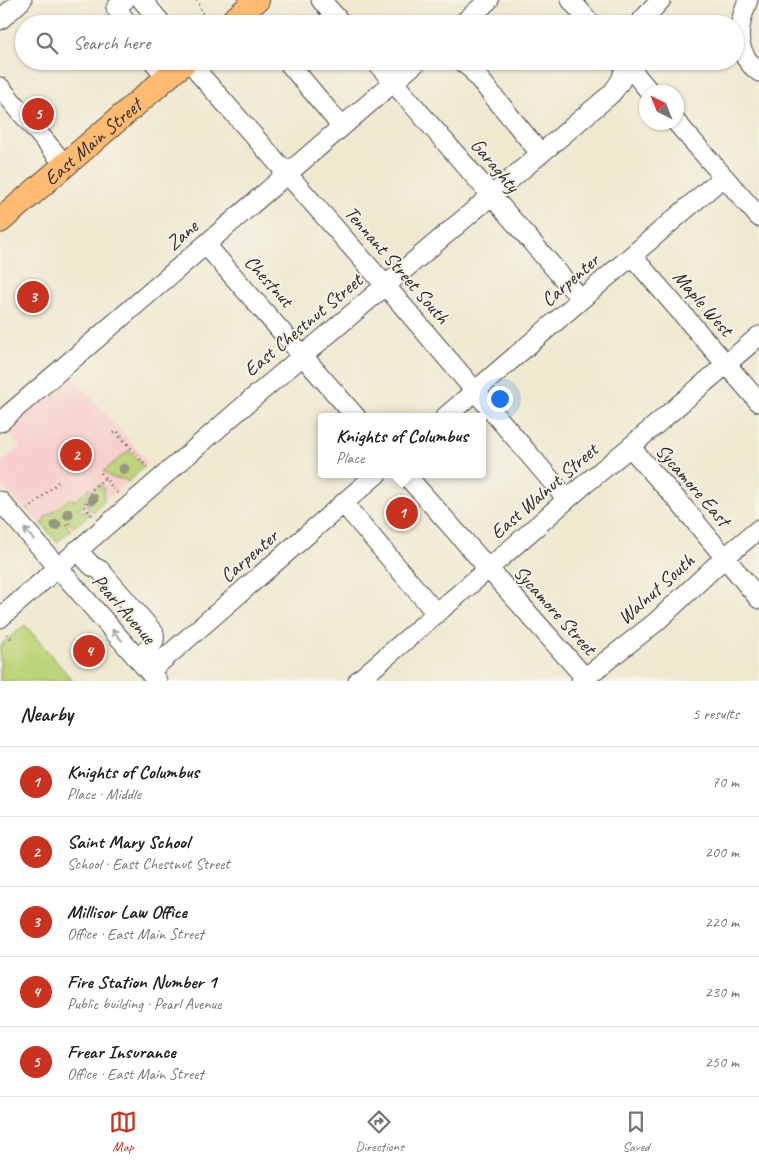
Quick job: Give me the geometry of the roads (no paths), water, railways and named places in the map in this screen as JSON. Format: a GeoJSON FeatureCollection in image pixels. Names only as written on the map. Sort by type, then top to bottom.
{"type":"FeatureCollection","features":[{"type":"Feature","properties":{"kind":"main road","name":"East Main Street"},"geometry":{"type":"LineString","coordinates":[[0,221],[65,165],[159,70]]}},
{"type":"Feature","properties":{"kind":"street"},"geometry":{"type":"LineString","coordinates":[[0,20],[22,0]]}},
{"type":"Feature","properties":{"kind":"street"},"geometry":{"type":"LineString","coordinates":[[121,15],[116,8],[125,0]]}},
{"type":"Feature","properties":{"kind":"street"},"geometry":{"type":"LineString","coordinates":[[142,0],[154,15]]}},
{"type":"Feature","properties":{"kind":"street"},"geometry":{"type":"LineString","coordinates":[[322,0],[334,15]]}},
{"type":"Feature","properties":{"kind":"street"},"geometry":{"type":"LineString","coordinates":[[472,15],[490,0]]}},
{"type":"Feature","properties":{"kind":"street"},"geometry":{"type":"LineString","coordinates":[[571,0],[584,15]]}},
{"type":"Feature","properties":{"kind":"street"},"geometry":{"type":"LineString","coordinates":[[648,15],[661,0]]}},
{"type":"Feature","properties":{"kind":"street"},"geometry":{"type":"LineString","coordinates":[[742,15],[748,0]]}},
{"type":"Feature","properties":{"kind":"street"},"geometry":{"type":"LineString","coordinates":[[744,55],[759,72]]}},
{"type":"Feature","properties":{"kind":"street","name":"Tennant Street South"},"geometry":{"type":"LineString","coordinates":[[197,70],[385,285],[567,499]]}},
{"type":"Feature","properties":{"kind":"street"},"geometry":{"type":"LineString","coordinates":[[294,70],[342,127]]}},
{"type":"Feature","properties":{"kind":"street","name":"Garaghty"},"geometry":{"type":"LineString","coordinates":[[383,70],[581,299]]}},
{"type":"Feature","properties":{"kind":"street","name":"Zane"},"geometry":{"type":"LineString","coordinates":[[0,422],[408,70]]}},
{"type":"Feature","properties":{"kind":"street"},"geometry":{"type":"LineString","coordinates":[[472,70],[540,153]]}},
{"type":"Feature","properties":{"kind":"street","name":"East Chestnut Street"},"geometry":{"type":"LineString","coordinates":[[4,617],[77,550],[620,84],[624,70]]}},
{"type":"Feature","properties":{"kind":"street"},"geometry":{"type":"LineString","coordinates":[[632,70],[644,85]]}},
{"type":"Feature","properties":{"kind":"street"},"geometry":{"type":"LineString","coordinates":[[0,87],[65,165]]}},
{"type":"Feature","properties":{"kind":"street"},"geometry":{"type":"LineString","coordinates":[[683,130],[759,218]]}},
{"type":"Feature","properties":{"kind":"street","name":"Carpenter"},"geometry":{"type":"LineString","coordinates":[[450,413],[724,176]]}},
{"type":"Feature","properties":{"kind":"street","name":"Chestnut"},"geometry":{"type":"LineString","coordinates":[[206,245],[353,413]]}},
{"type":"Feature","properties":{"kind":"street","name":"Maple West"},"geometry":{"type":"LineString","coordinates":[[632,256],[759,402]]}},
{"type":"Feature","properties":{"kind":"street","name":"East Walnut Street"},"geometry":{"type":"LineString","coordinates":[[367,678],[436,613],[759,336]]}},
{"type":"Feature","properties":{"kind":"street","name":"Sycamore East"},"geometry":{"type":"LineString","coordinates":[[630,448],[679,502],[759,599]]}},
{"type":"Feature","properties":{"kind":"street","name":"Carpenter"},"geometry":{"type":"LineString","coordinates":[[153,676],[373,478]]}},
{"type":"Feature","properties":{"kind":"street","name":"Sycamore Street"},"geometry":{"type":"LineString","coordinates":[[409,478],[488,569],[520,602],[585,680]]}},
{"type":"Feature","properties":{"kind":"street","name":"Pearl Avenue"},"geometry":{"type":"LineString","coordinates":[[0,501],[153,676]]}},
{"type":"Feature","properties":{"kind":"street"},"geometry":{"type":"LineString","coordinates":[[344,504],[436,613]]}},
{"type":"Feature","properties":{"kind":"street","name":"Walnut South"},"geometry":{"type":"LineString","coordinates":[[585,680],[656,622],[724,558],[759,529]]}},
{"type":"Feature","properties":{"kind":"street"},"geometry":{"type":"LineString","coordinates":[[77,550],[92,566],[100,570],[154,633],[155,639],[153,643],[136,658]]}},
{"type":"Feature","properties":{"kind":"place","name":"Frear Insurance"},"geometry":{"type":"Point","coordinates":[38,114]}},
{"type":"Feature","properties":{"kind":"place","name":"Millisor Law Office"},"geometry":{"type":"Point","coordinates":[33,297]}},
{"type":"Feature","properties":{"kind":"place","name":"Saint Mary School"},"geometry":{"type":"Point","coordinates":[76,455]}},
{"type":"Feature","properties":{"kind":"place","name":"Knights of Columbus"},"geometry":{"type":"Point","coordinates":[402,513]}},
{"type":"Feature","properties":{"kind":"place","name":"Fire Station Number 1"},"geometry":{"type":"Point","coordinates":[89,651]}}]}
